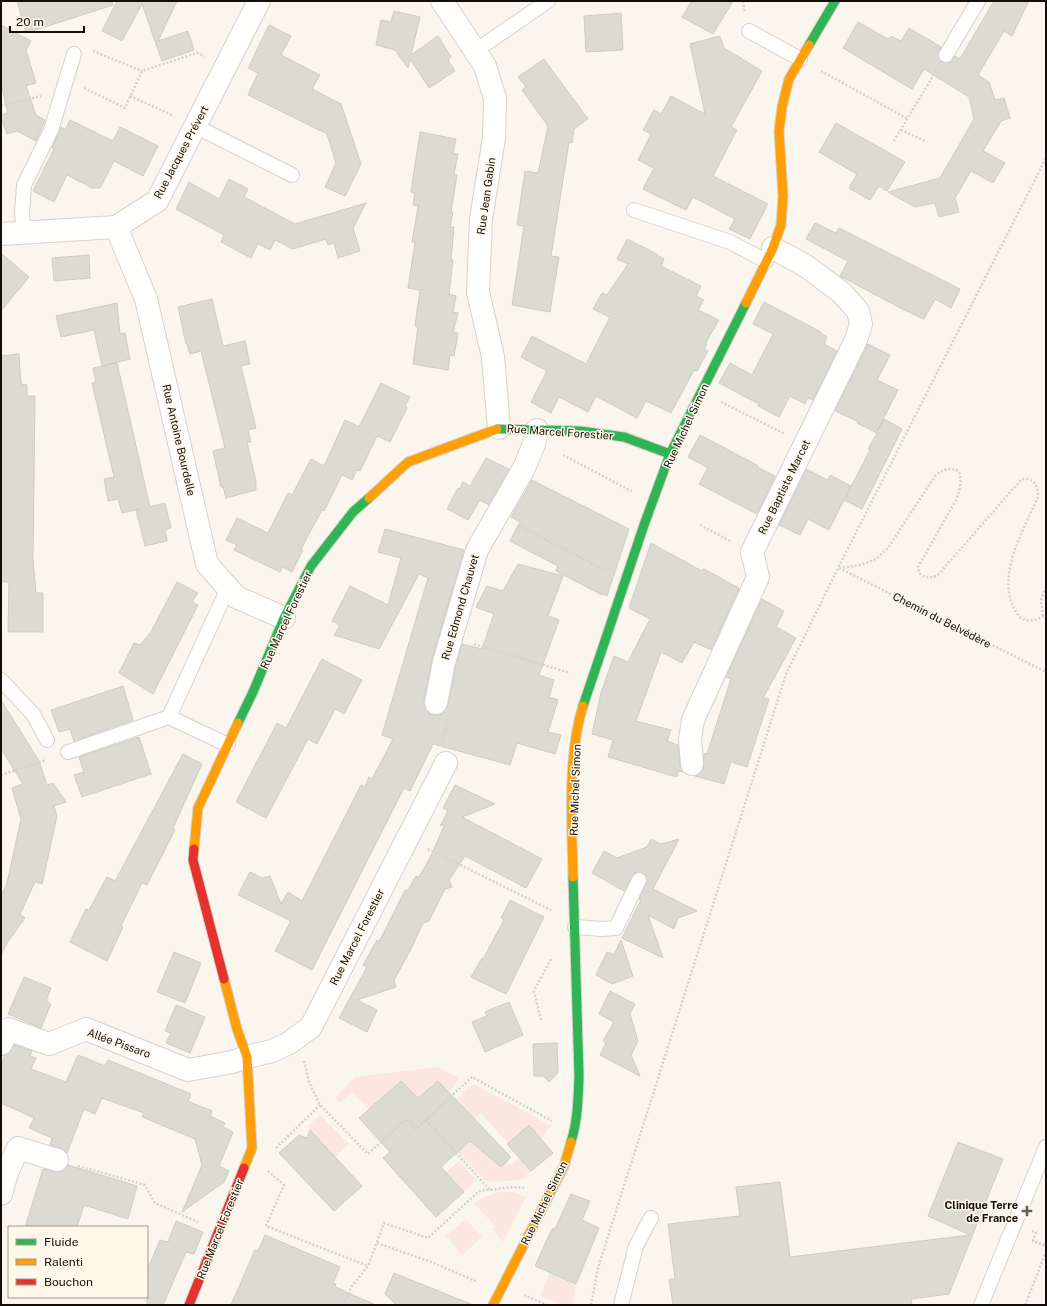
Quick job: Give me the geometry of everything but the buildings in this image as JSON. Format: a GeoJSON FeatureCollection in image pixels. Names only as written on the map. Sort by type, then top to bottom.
{"type":"FeatureCollection","features":[{"type":"Feature","properties":{"kind":"street","name":"Rue Jacques Prévert"},"geometry":{"type":"LineString","coordinates":[[1,234],[116,227],[157,201],[259,1]]}},
{"type":"Feature","properties":{"kind":"street","name":"Rue Jean Gabin"},"geometry":{"type":"LineString","coordinates":[[442,1],[485,66],[495,98],[494,138],[481,219],[478,292],[494,357],[499,428]]}},
{"type":"Feature","properties":{"kind":"street","name":"Rue Michel Simon"},"geometry":{"type":"LineString","coordinates":[[492,1305],[564,1166],[575,1129],[579,1076],[572,803],[574,753],[580,716],[625,581],[670,454],[770,254],[781,225],[783,196],[779,131],[782,107],[789,79],[834,1]]}},
{"type":"Feature","properties":{"kind":"street","name":"Rue Antoine Bourdelle"},"geometry":{"type":"LineString","coordinates":[[116,227],[146,298],[207,564],[236,597],[284,618]]}},
{"type":"Feature","properties":{"kind":"street","name":"Rue Baptiste Marcet"},"geometry":{"type":"LineString","coordinates":[[752,552],[856,340],[860,324],[858,311],[842,293],[806,266],[770,254]]}},
{"type":"Feature","properties":{"kind":"street","name":"Rue Marcel Forestier"},"geometry":{"type":"LineString","coordinates":[[189,1305],[250,1152],[250,1098],[247,1056],[237,1029],[193,860],[198,808],[253,692],[284,618],[311,566],[354,512],[408,462],[499,428],[580,431],[624,437],[670,454]]}},
{"type":"Feature","properties":{"kind":"street","name":"Rue Edmond Chauvet"},"geometry":{"type":"LineString","coordinates":[[436,703],[444,662],[477,550],[524,468],[534,444],[537,430]]}},
{"type":"Feature","properties":{"kind":"street"},"geometry":{"type":"LineString","coordinates":[[692,764],[690,740],[693,720],[758,577],[752,552]]}},
{"type":"Feature","properties":{"kind":"street","name":"Rue Marcel Forestier"},"geometry":{"type":"LineString","coordinates":[[247,1056],[272,1051],[289,1043],[311,1027],[446,763]]}},
{"type":"Feature","properties":{"kind":"street","name":"Allée Pissaro"},"geometry":{"type":"LineString","coordinates":[[1,1044],[8,1030],[48,1044],[86,1029],[188,1070],[232,1062],[247,1056]]}},
{"type":"Feature","properties":{"kind":"street"},"geometry":{"type":"LineString","coordinates":[[1,1194],[7,1173],[18,1148],[57,1160]]}},
{"type":"Feature","properties":{"kind":"lane"},"geometry":{"type":"LineString","coordinates":[[475,51],[548,1]]}},
{"type":"Feature","properties":{"kind":"lane"},"geometry":{"type":"LineString","coordinates":[[946,55],[978,1]]}},
{"type":"Feature","properties":{"kind":"lane"},"geometry":{"type":"LineString","coordinates":[[749,31],[800,59]]}},
{"type":"Feature","properties":{"kind":"lane"},"geometry":{"type":"LineString","coordinates":[[24,233],[22,214],[24,185],[52,130],[74,54]]}},
{"type":"Feature","properties":{"kind":"lane"},"geometry":{"type":"LineString","coordinates":[[195,126],[292,175]]}},
{"type":"Feature","properties":{"kind":"lane"},"geometry":{"type":"LineString","coordinates":[[634,210],[770,254]]}},
{"type":"Feature","properties":{"kind":"lane"},"geometry":{"type":"LineString","coordinates":[[169,717],[228,588]]}},
{"type":"Feature","properties":{"kind":"lane"},"geometry":{"type":"LineString","coordinates":[[1,680],[34,714],[47,740]]}},
{"type":"Feature","properties":{"kind":"lane"},"geometry":{"type":"LineString","coordinates":[[68,752],[169,717],[228,745]]}},
{"type":"Feature","properties":{"kind":"lane"},"geometry":{"type":"LineString","coordinates":[[575,927],[602,929],[616,928],[639,880]]}},
{"type":"Feature","properties":{"kind":"lane"},"geometry":{"type":"LineString","coordinates":[[981,1305],[1046,1147]]}},
{"type":"Feature","properties":{"kind":"lane"},"geometry":{"type":"LineString","coordinates":[[621,1305],[636,1246],[652,1218]]}},
{"type":"Feature","properties":{"kind":"path"},"geometry":{"type":"LineString","coordinates":[[93,51],[142,71],[197,53],[227,64]]}},
{"type":"Feature","properties":{"kind":"path"},"geometry":{"type":"LineString","coordinates":[[894,141],[946,55]]}},
{"type":"Feature","properties":{"kind":"path"},"geometry":{"type":"LineString","coordinates":[[800,59],[908,119]]}},
{"type":"Feature","properties":{"kind":"path"},"geometry":{"type":"LineString","coordinates":[[84,88],[125,108],[142,71]]}},
{"type":"Feature","properties":{"kind":"path"},"geometry":{"type":"LineString","coordinates":[[1,106],[44,95]]}},
{"type":"Feature","properties":{"kind":"path"},"geometry":{"type":"LineString","coordinates":[[130,96],[195,126]]}},
{"type":"Feature","properties":{"kind":"path"},"geometry":{"type":"LineString","coordinates":[[901,130],[925,141]]}},
{"type":"Feature","properties":{"kind":"path"},"geometry":{"type":"LineString","coordinates":[[591,1305],[598,1268],[786,674],[838,568],[1046,158]]}},
{"type":"Feature","properties":{"kind":"path"},"geometry":{"type":"LineString","coordinates":[[701,392],[805,444]]}},
{"type":"Feature","properties":{"kind":"path"},"geometry":{"type":"LineString","coordinates":[[584,466],[623,487]]}},
{"type":"Feature","properties":{"kind":"path"},"geometry":{"type":"LineString","coordinates":[[838,568],[861,565],[876,559],[888,548],[935,476],[943,470],[951,468],[959,471],[961,479],[960,488],[956,500],[918,567],[919,572],[924,577],[931,578],[937,576],[1022,479],[1028,479],[1036,485],[1038,497],[1011,561],[1009,596],[1013,608],[1020,618],[1030,621],[1043,616]]}},
{"type":"Feature","properties":{"kind":"path"},"geometry":{"type":"LineString","coordinates":[[497,515],[625,581]]}},
{"type":"Feature","properties":{"kind":"path"},"geometry":{"type":"LineString","coordinates":[[700,525],[752,552]]}},
{"type":"Feature","properties":{"kind":"path","name":"Chemin du Belvédère"},"geometry":{"type":"LineString","coordinates":[[838,568],[1046,672]]}},
{"type":"Feature","properties":{"kind":"path"},"geometry":{"type":"LineString","coordinates":[[1046,587],[1041,600],[1043,616],[1046,619]]}},
{"type":"Feature","properties":{"kind":"path"},"geometry":{"type":"LineString","coordinates":[[451,637],[534,663],[592,679]]}},
{"type":"Feature","properties":{"kind":"path"},"geometry":{"type":"LineString","coordinates":[[1,775],[68,752]]}},
{"type":"Feature","properties":{"kind":"path"},"geometry":{"type":"LineString","coordinates":[[443,856],[558,914],[574,910]]}},
{"type":"Feature","properties":{"kind":"path"},"geometry":{"type":"LineString","coordinates":[[541,1020],[534,991],[552,956]]}},
{"type":"Feature","properties":{"kind":"path"},"geometry":{"type":"LineString","coordinates":[[311,1027],[302,1052],[309,1082],[320,1105],[368,1154],[406,1119],[416,1129],[472,1077],[560,1125],[572,1135]]}},
{"type":"Feature","properties":{"kind":"path"},"geometry":{"type":"LineString","coordinates":[[250,1152],[269,1155],[320,1105]]}},
{"type":"Feature","properties":{"kind":"path"},"geometry":{"type":"LineString","coordinates":[[426,1120],[489,1189]]}},
{"type":"Feature","properties":{"kind":"path"},"geometry":{"type":"LineString","coordinates":[[250,1152],[284,1185],[266,1226],[368,1266]]}},
{"type":"Feature","properties":{"kind":"path"},"geometry":{"type":"LineString","coordinates":[[57,1160],[145,1185],[155,1203],[219,1231]]}},
{"type":"Feature","properties":{"kind":"path"},"geometry":{"type":"LineString","coordinates":[[343,1305],[352,1286],[368,1266],[384,1224],[428,1238],[479,1192],[489,1189],[513,1187],[525,1188],[549,1196]]}},
{"type":"Feature","properties":{"kind":"path"},"geometry":{"type":"LineString","coordinates":[[377,1243],[431,1262],[488,1286],[503,1286]]}},
{"type":"Feature","properties":{"kind":"path"},"geometry":{"type":"LineString","coordinates":[[1025,1305],[1046,1252]]}},
{"type":"Feature","properties":{"kind":"shaded area"},"geometry":{"type":"Polygon","coordinates":[[[437,1067],[459,1078],[449,1093],[438,1081],[418,1098],[400,1081],[369,1109],[352,1092],[339,1103],[335,1098],[355,1077],[437,1067]]]}},
{"type":"Feature","properties":{"kind":"shaded area"},"geometry":{"type":"Polygon","coordinates":[[[473,1084],[551,1126],[541,1139],[529,1126],[508,1143],[481,1113],[463,1130],[445,1109],[473,1084]]]}},
{"type":"Feature","properties":{"kind":"shaded area"},"geometry":{"type":"Polygon","coordinates":[[[320,1115],[349,1144],[333,1159],[325,1146],[307,1127],[320,1115]]]}},
{"type":"Feature","properties":{"kind":"shaded area"},"geometry":{"type":"Polygon","coordinates":[[[470,1141],[499,1153],[511,1165],[519,1158],[531,1171],[521,1180],[487,1182],[458,1152],[470,1141]]]}},
{"type":"Feature","properties":{"kind":"shaded area"},"geometry":{"type":"Polygon","coordinates":[[[459,1161],[477,1180],[464,1191],[446,1173],[459,1161]]]}},
{"type":"Feature","properties":{"kind":"shaded area"},"geometry":{"type":"Polygon","coordinates":[[[499,1192],[513,1192],[526,1197],[503,1242],[492,1229],[495,1226],[474,1203],[484,1197],[499,1192]]]}},
{"type":"Feature","properties":{"kind":"shaded area"},"geometry":{"type":"Polygon","coordinates":[[[466,1219],[482,1237],[462,1255],[446,1236],[466,1219]]]}},
{"type":"Feature","properties":{"kind":"shaded area"},"geometry":{"type":"Polygon","coordinates":[[[550,1273],[576,1284],[573,1305],[562,1305],[540,1296],[550,1273]]]}},
{"type":"Feature","properties":{"kind":"traffic: fast"},"geometry":{"type":"LineString","coordinates":[[809,45],[835,1]]}},
{"type":"Feature","properties":{"kind":"traffic: fast"},"geometry":{"type":"LineString","coordinates":[[583,706],[644,525],[670,454],[746,303]]}},
{"type":"Feature","properties":{"kind":"traffic: fast"},"geometry":{"type":"LineString","coordinates":[[497,429],[580,431],[624,437],[670,454]]}},
{"type":"Feature","properties":{"kind":"traffic: fast"},"geometry":{"type":"LineString","coordinates":[[238,723],[253,692],[284,618],[311,566],[353,512],[369,498]]}},
{"type":"Feature","properties":{"kind":"traffic: fast"},"geometry":{"type":"LineString","coordinates":[[571,1142],[578,1101],[579,1076],[573,877]]}},
{"type":"Feature","properties":{"kind":"traffic: slow"},"geometry":{"type":"LineString","coordinates":[[746,303],[773,248],[781,225],[783,196],[779,131],[782,107],[789,79],[809,45]]}},
{"type":"Feature","properties":{"kind":"traffic: slow"},"geometry":{"type":"LineString","coordinates":[[369,498],[408,462],[497,429]]}},
{"type":"Feature","properties":{"kind":"traffic: slow"},"geometry":{"type":"LineString","coordinates":[[573,877],[573,768],[578,726],[583,706]]}},
{"type":"Feature","properties":{"kind":"traffic: slow"},"geometry":{"type":"LineString","coordinates":[[194,849],[198,808],[238,723]]}},
{"type":"Feature","properties":{"kind":"traffic: slow"},"geometry":{"type":"LineString","coordinates":[[224,979],[237,1029],[247,1057],[252,1148],[244,1168]]}},
{"type":"Feature","properties":{"kind":"traffic: slow"},"geometry":{"type":"LineString","coordinates":[[493,1305],[564,1166],[571,1142]]}},
{"type":"Feature","properties":{"kind":"traffic: jam"},"geometry":{"type":"LineString","coordinates":[[194,849],[193,860],[224,979]]}},
{"type":"Feature","properties":{"kind":"traffic: jam"},"geometry":{"type":"LineString","coordinates":[[189,1305],[244,1168]]}},
{"type":"Feature","properties":{"kind":"place","name":"Clinique Terre de France"},"geometry":{"type":"Point","coordinates":[1027,1211]}}]}
